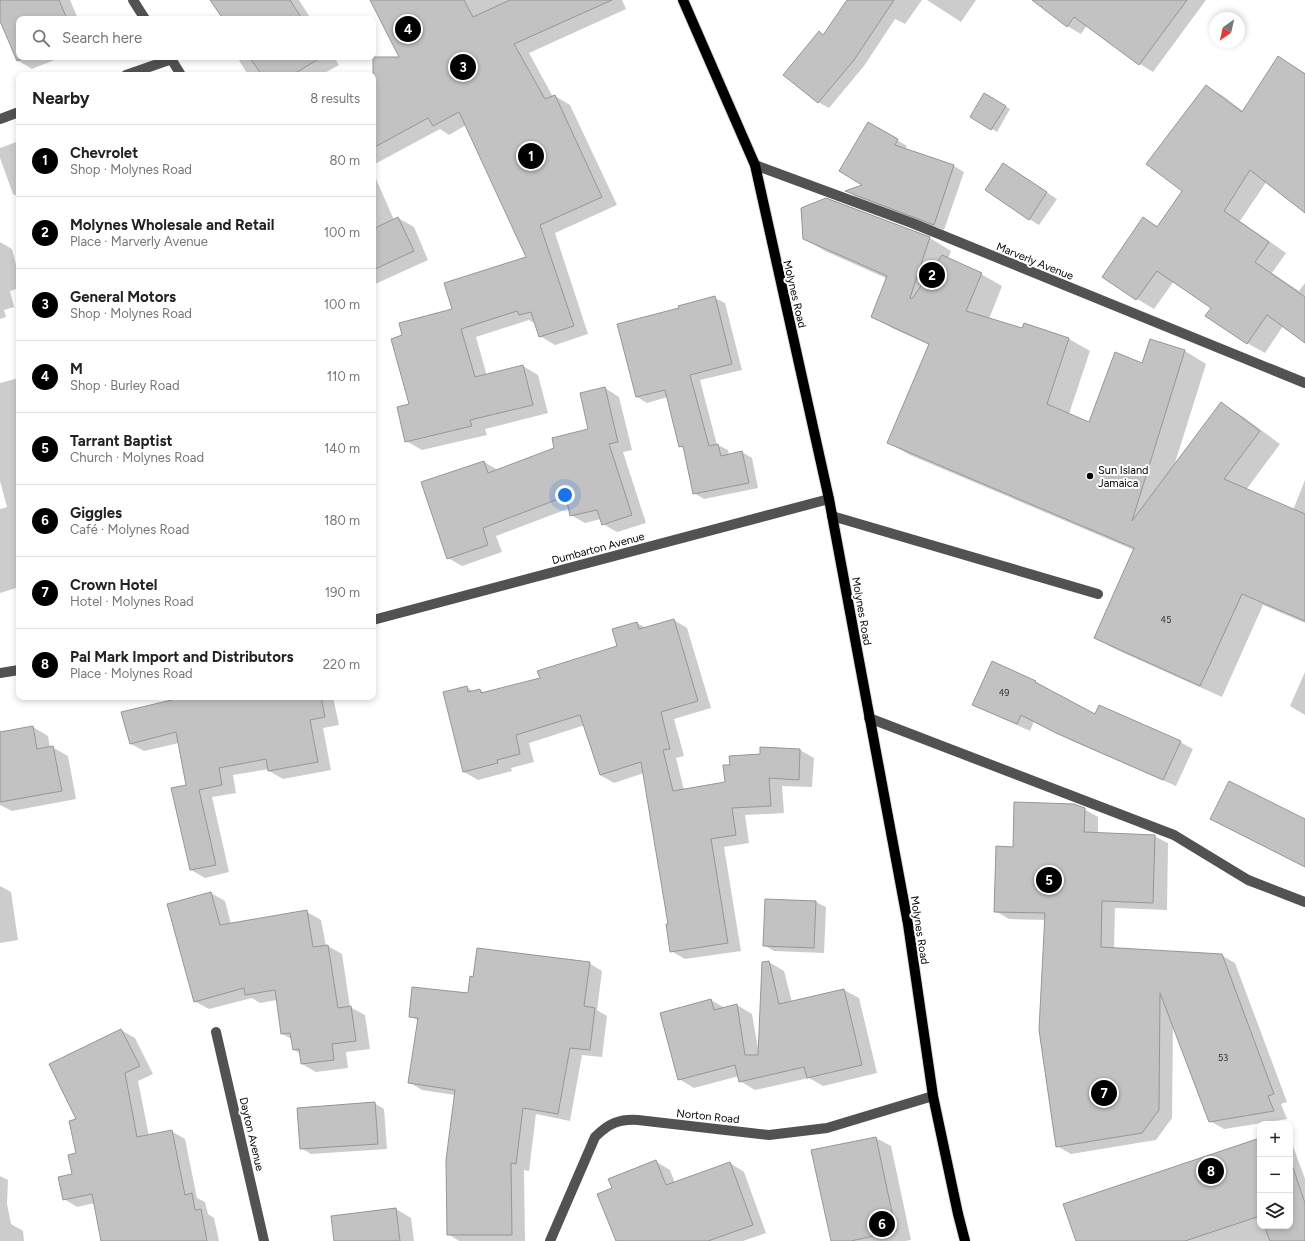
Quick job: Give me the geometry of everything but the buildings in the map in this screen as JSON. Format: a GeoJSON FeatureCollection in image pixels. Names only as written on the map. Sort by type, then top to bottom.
{"type":"FeatureCollection","features":[{"type":"Feature","properties":{"kind":"main road","name":"Molynes Road"},"geometry":{"type":"LineString","coordinates":[[683,0],[754,165],[829,499],[908,924],[933,1096],[965,1241]]}},
{"type":"Feature","properties":{"kind":"street"},"geometry":{"type":"LineString","coordinates":[[133,0],[143,16]]}},
{"type":"Feature","properties":{"kind":"street"},"geometry":{"type":"LineString","coordinates":[[134,72],[166,60]]}},
{"type":"Feature","properties":{"kind":"street"},"geometry":{"type":"LineString","coordinates":[[172,60],[179,72]]}},
{"type":"Feature","properties":{"kind":"street"},"geometry":{"type":"LineString","coordinates":[[0,119],[16,113]]}},
{"type":"Feature","properties":{"kind":"street","name":"Marverly Avenue"},"geometry":{"type":"LineString","coordinates":[[754,165],[912,223],[1305,383]]}},
{"type":"Feature","properties":{"kind":"street","name":"Dumbarton Avenue"},"geometry":{"type":"LineString","coordinates":[[376,619],[829,499]]}},
{"type":"Feature","properties":{"kind":"street"},"geometry":{"type":"LineString","coordinates":[[832,516],[1098,594]]}},
{"type":"Feature","properties":{"kind":"street"},"geometry":{"type":"LineString","coordinates":[[0,673],[16,670]]}},
{"type":"Feature","properties":{"kind":"street"},"geometry":{"type":"LineString","coordinates":[[869,718],[1174,835],[1248,880],[1305,902]]}},
{"type":"Feature","properties":{"kind":"street","name":"Dayton Avenue"},"geometry":{"type":"LineString","coordinates":[[216,1032],[264,1241]]}},
{"type":"Feature","properties":{"kind":"street","name":"Norton Road"},"geometry":{"type":"LineString","coordinates":[[550,1241],[595,1137],[604,1128],[614,1122],[626,1119],[638,1120],[769,1135],[827,1128],[933,1096]]}},
{"type":"Feature","properties":{"kind":"place","name":"M"},"geometry":{"type":"Point","coordinates":[408,29]}},
{"type":"Feature","properties":{"kind":"place","name":"General Motors"},"geometry":{"type":"Point","coordinates":[463,67]}},
{"type":"Feature","properties":{"kind":"place","name":"Chevrolet"},"geometry":{"type":"Point","coordinates":[531,156]}},
{"type":"Feature","properties":{"kind":"place","name":"Molynes Wholesale and Retail"},"geometry":{"type":"Point","coordinates":[932,275]}},
{"type":"Feature","properties":{"kind":"place","name":"Sun Island Jamaica"},"geometry":{"type":"Point","coordinates":[1090,476]}},
{"type":"Feature","properties":{"kind":"place","name":"Tarrant Baptist"},"geometry":{"type":"Point","coordinates":[1049,880]}},
{"type":"Feature","properties":{"kind":"place","name":"Crown Hotel"},"geometry":{"type":"Point","coordinates":[1104,1093]}},
{"type":"Feature","properties":{"kind":"place","name":"Pal Mark Import and Distributors"},"geometry":{"type":"Point","coordinates":[1211,1171]}},
{"type":"Feature","properties":{"kind":"place","name":"Giggles"},"geometry":{"type":"Point","coordinates":[882,1224]}}]}
